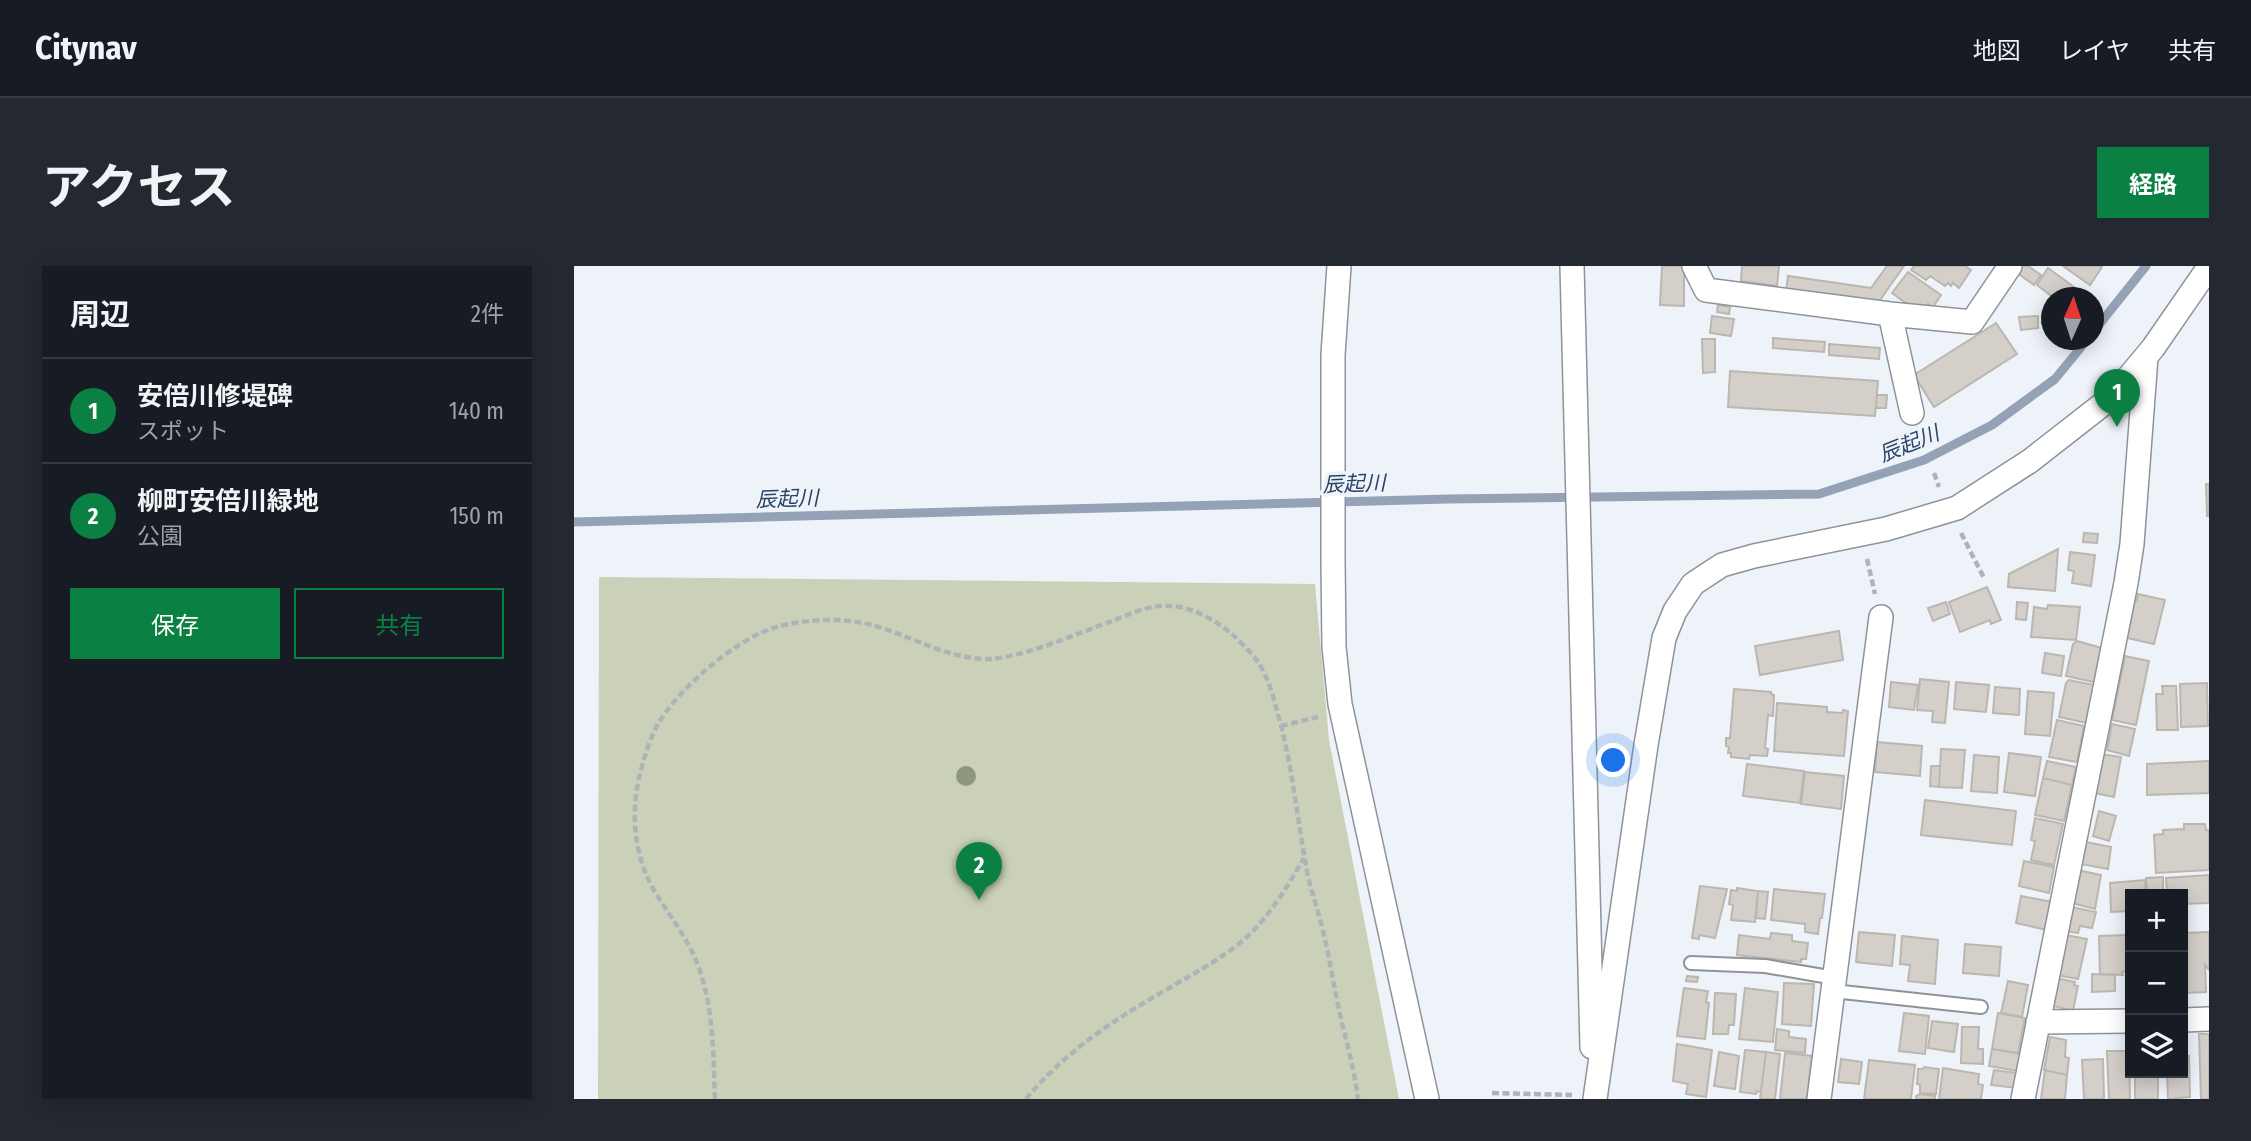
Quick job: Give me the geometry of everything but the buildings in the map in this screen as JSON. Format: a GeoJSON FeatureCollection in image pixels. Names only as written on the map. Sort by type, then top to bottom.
{"type":"FeatureCollection","features":[{"type":"Feature","properties":{"kind":"street"},"geometry":{"type":"LineString","coordinates":[[1339,266],[1333,355],[1334,648],[1341,711],[1427,1099]]}},
{"type":"Feature","properties":{"kind":"street"},"geometry":{"type":"LineString","coordinates":[[1572,266],[1594,1098]]}},
{"type":"Feature","properties":{"kind":"street"},"geometry":{"type":"LineString","coordinates":[[1694,266],[1706,290],[1972,322],[2010,266]]}},
{"type":"Feature","properties":{"kind":"street"},"geometry":{"type":"LineString","coordinates":[[1594,1098],[1664,638],[1675,611],[1693,584],[1722,565],[1754,555],[1861,534],[1957,508],[2030,461],[2112,397],[2146,357],[2209,267]]}},
{"type":"Feature","properties":{"kind":"street"},"geometry":{"type":"LineString","coordinates":[[1890,314],[1912,413]]}},
{"type":"Feature","properties":{"kind":"street"},"geometry":{"type":"LineString","coordinates":[[2023,1099],[2126,583],[2132,544],[2146,357]]}},
{"type":"Feature","properties":{"kind":"street"},"geometry":{"type":"LineString","coordinates":[[1819,1099],[1881,617]]}},
{"type":"Feature","properties":{"kind":"street"},"geometry":{"type":"LineString","coordinates":[[2188,1020],[2209,1019]]}},
{"type":"Feature","properties":{"kind":"street"},"geometry":{"type":"LineString","coordinates":[[2038,1022],[2125,1021]]}},
{"type":"Feature","properties":{"kind":"lane"},"geometry":{"type":"LineString","coordinates":[[1691,963],[1765,966],[1834,985],[1981,1007]]}},
{"type":"Feature","properties":{"kind":"path"},"geometry":{"type":"LineString","coordinates":[[1861,534],[1881,617]]}},
{"type":"Feature","properties":{"kind":"path"},"geometry":{"type":"LineString","coordinates":[[715,1099],[707,995],[690,945],[655,891],[640,862],[635,831],[639,774],[657,725],[676,698],[698,676],[749,639],[773,628],[798,623],[857,622],[957,655],[989,659],[1015,654],[1139,610],[1170,605],[1202,614],[1233,635],[1259,663],[1273,696],[1282,726],[1305,856],[1358,1099]]}},
{"type":"Feature","properties":{"kind":"path"},"geometry":{"type":"LineString","coordinates":[[1282,726],[1341,711]]}},
{"type":"Feature","properties":{"kind":"path"},"geometry":{"type":"LineString","coordinates":[[1026,1099],[1048,1073],[1092,1037],[1205,967],[1255,930],[1305,856]]}},
{"type":"Feature","properties":{"kind":"path"},"geometry":{"type":"LineString","coordinates":[[1492,1093],[1594,1098]]}},
{"type":"Feature","properties":{"kind":"green space"},"geometry":{"type":"Polygon","coordinates":[[[599,577],[1315,584],[1329,740],[1399,1099],[598,1099],[599,577]]]}},
{"type":"Feature","properties":{"kind":"waterway","name":"辰起川"},"geometry":{"type":"LineString","coordinates":[[2104,318],[2146,266]]}},
{"type":"Feature","properties":{"kind":"waterway","name":"辰起川"},"geometry":{"type":"LineString","coordinates":[[574,522],[1448,499],[1819,494],[1924,460],[1992,425],[2055,379],[2079,350]]}},
{"type":"Feature","properties":{"kind":"place","name":"安倍川修堤碑"},"geometry":{"type":"Point","coordinates":[2117,427]}},
{"type":"Feature","properties":{"kind":"place","name":"柳町安倍川緑地"},"geometry":{"type":"Point","coordinates":[979,900]}}]}
